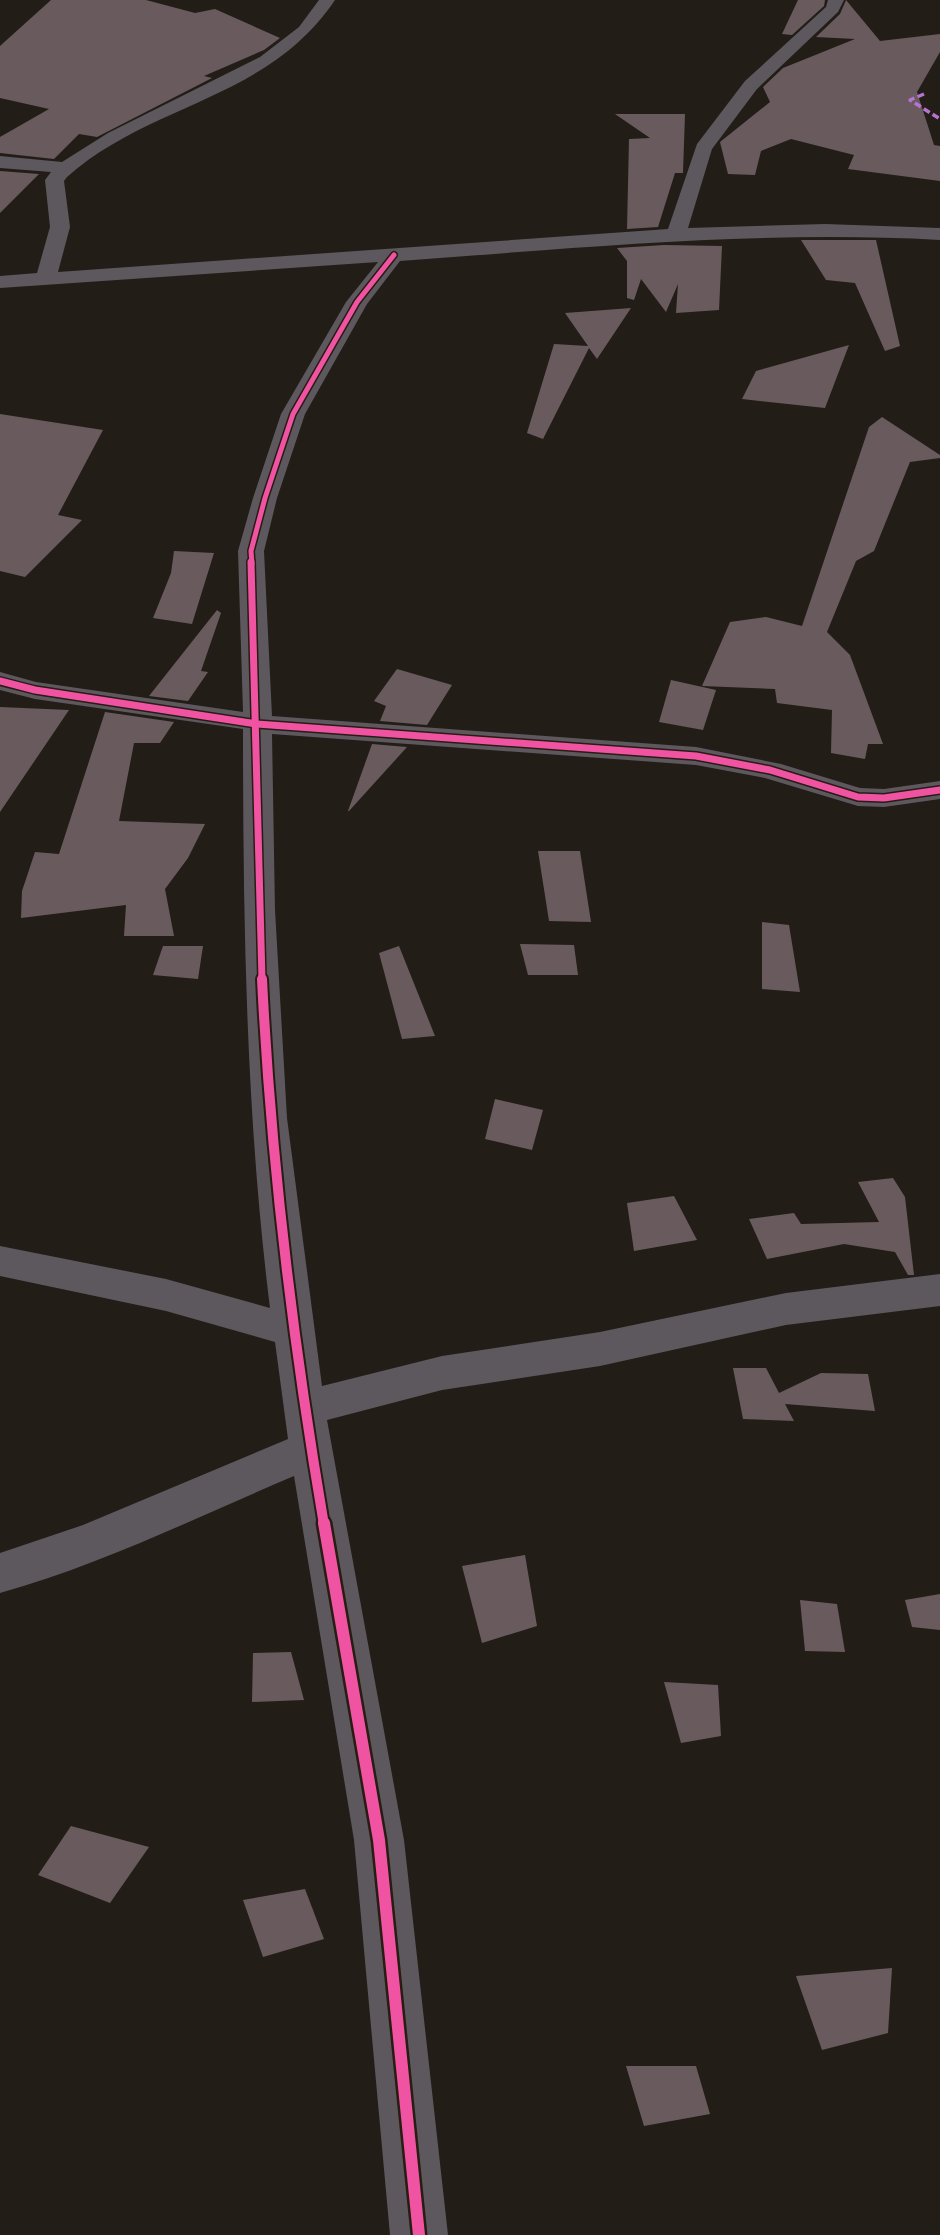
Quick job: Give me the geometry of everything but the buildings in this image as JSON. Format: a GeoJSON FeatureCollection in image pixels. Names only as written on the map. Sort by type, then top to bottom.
{"type":"FeatureCollection","features":[{"type":"Feature","properties":{"kind":"street"},"geometry":{"type":"LineString","coordinates":[[46,278],[60,227],[54,180],[64,168],[140,122],[233,78],[276,52],[304,31],[327,0]]}},
{"type":"Feature","properties":{"kind":"street"},"geometry":{"type":"LineString","coordinates":[[677,233],[703,148],[751,85],[833,9],[836,0]]}},
{"type":"Feature","properties":{"kind":"street"},"geometry":{"type":"LineString","coordinates":[[0,162],[64,168]]}},
{"type":"Feature","properties":{"kind":"street"},"geometry":{"type":"LineString","coordinates":[[0,282],[677,233],[868,228],[940,234]]}},
{"type":"Feature","properties":{"kind":"street"},"geometry":{"type":"LineString","coordinates":[[394,255],[357,302],[293,414],[265,498],[251,551],[257,724],[259,911],[270,1118],[293,1331],[307,1428],[379,1840],[419,2235]]}},
{"type":"Feature","properties":{"kind":"street"},"geometry":{"type":"LineString","coordinates":[[0,681],[35,690],[257,724],[696,756],[770,770],[858,797],[884,798],[940,790]]}},
{"type":"Feature","properties":{"kind":"street"},"geometry":{"type":"LineString","coordinates":[[0,1261],[166,1295],[293,1331]]}},
{"type":"Feature","properties":{"kind":"street"},"geometry":{"type":"LineString","coordinates":[[0,1573],[40,1562],[99,1539],[307,1428],[442,1373],[600,1349],[786,1309],[940,1290]]}},
{"type":"Feature","properties":{"kind":"marked path"},"geometry":{"type":"LineString","coordinates":[[924,94],[910,100],[940,119]]}},
{"type":"Feature","properties":{"kind":"cycle path"},"geometry":{"type":"LineString","coordinates":[[394,255],[357,302],[293,414],[265,498],[251,551],[257,700],[259,910],[269,1118],[282,1246],[304,1408],[379,1840],[419,2235]]}},
{"type":"Feature","properties":{"kind":"cycle path"},"geometry":{"type":"LineString","coordinates":[[0,681],[35,690],[257,724],[696,756],[770,770],[858,797],[884,798],[940,790]]}}]}
